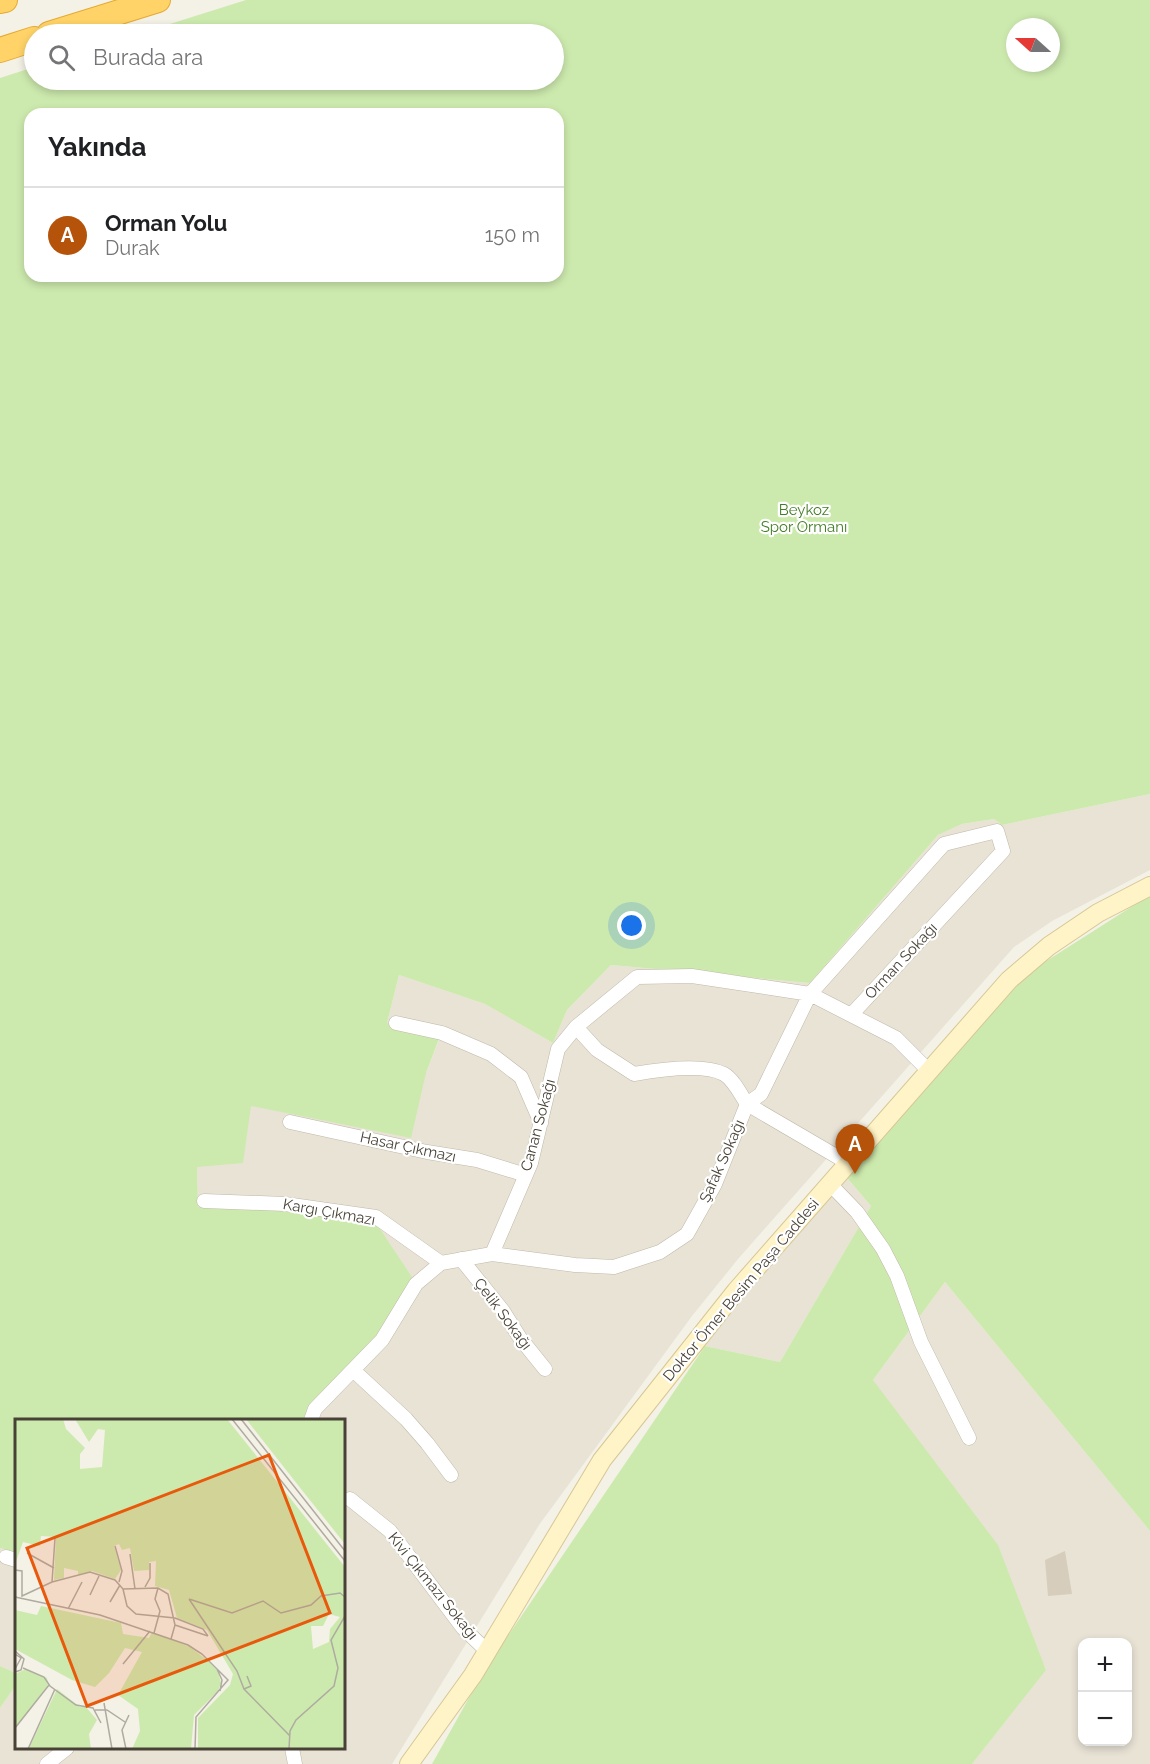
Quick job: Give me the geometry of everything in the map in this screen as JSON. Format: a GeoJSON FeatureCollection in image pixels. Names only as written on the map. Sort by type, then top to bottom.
{"type":"FeatureCollection","features":[{"type":"Feature","properties":{"kind":"highway"},"geometry":{"type":"LineString","coordinates":[[0,2],[5,0]]}},
{"type":"Feature","properties":{"kind":"highway"},"geometry":{"type":"LineString","coordinates":[[81,24],[158,0]]}},
{"type":"Feature","properties":{"kind":"highway"},"geometry":{"type":"LineString","coordinates":[[0,50],[24,42]]}},
{"type":"Feature","properties":{"kind":"street","name":"Orman Sokağı"},"geometry":{"type":"LineString","coordinates":[[929,1071],[896,1038],[851,1015],[1003,851],[997,831],[944,844]]}},
{"type":"Feature","properties":{"kind":"street","name":"Şafak Sokağı"},"geometry":{"type":"LineString","coordinates":[[492,1254],[575,1265],[614,1267],[660,1252],[687,1234],[715,1184],[747,1104],[761,1094],[810,994],[944,844]]}},
{"type":"Feature","properties":{"kind":"street","name":"Doktor Ömer Besim Paşa Caddesi"},"geometry":{"type":"LineString","coordinates":[[409,1764],[473,1675],[602,1460],[736,1291],[1009,980],[1050,946],[1098,913],[1150,886]]}},
{"type":"Feature","properties":{"kind":"street","name":"Canan Sokağı"},"geometry":{"type":"LineString","coordinates":[[492,1254],[531,1163],[558,1049],[576,1026],[637,977],[692,976],[810,994],[851,1015]]}},
{"type":"Feature","properties":{"kind":"street"},"geometry":{"type":"LineString","coordinates":[[396,1023],[442,1033],[491,1054],[521,1077],[540,1123]]}},
{"type":"Feature","properties":{"kind":"street"},"geometry":{"type":"LineString","coordinates":[[576,1026],[597,1050],[634,1074],[665,1069],[697,1068],[724,1074],[738,1089],[747,1104],[848,1163]]}},
{"type":"Feature","properties":{"kind":"street","name":"Hasar Çıkmazı"},"geometry":{"type":"LineString","coordinates":[[290,1122],[427,1152],[477,1160],[526,1175]]}},
{"type":"Feature","properties":{"kind":"street"},"geometry":{"type":"LineString","coordinates":[[830,1184],[857,1212],[883,1249],[897,1276],[921,1342],[969,1438]]}},
{"type":"Feature","properties":{"kind":"street","name":"Kargı Çıkmazı"},"geometry":{"type":"LineString","coordinates":[[204,1201],[285,1204],[376,1217],[441,1263]]}},
{"type":"Feature","properties":{"kind":"street"},"geometry":{"type":"LineString","coordinates":[[310,1419],[315,1409],[382,1340],[416,1284],[441,1263],[492,1254]]}},
{"type":"Feature","properties":{"kind":"street","name":"Çelik Sokağı"},"geometry":{"type":"LineString","coordinates":[[461,1259],[503,1311],[544,1369]]}},
{"type":"Feature","properties":{"kind":"street"},"geometry":{"type":"LineString","coordinates":[[353,1370],[406,1419],[451,1475]]}},
{"type":"Feature","properties":{"kind":"street","name":"Kivi Çıkmazı Sokağı"},"geometry":{"type":"LineString","coordinates":[[350,1499],[390,1531],[463,1628],[487,1651]]}},
{"type":"Feature","properties":{"kind":"street"},"geometry":{"type":"LineString","coordinates":[[47,1764],[66,1749]]}},
{"type":"Feature","properties":{"kind":"street"},"geometry":{"type":"LineString","coordinates":[[292,1749],[295,1764]]}},
{"type":"Feature","properties":{"kind":"shaded area"},"geometry":{"type":"Polygon","coordinates":[[[1150,794],[1150,870],[1052,921],[1014,947],[738,1259],[692,1316],[539,1525],[392,1764],[0,1764],[0,1708],[15,1686],[15,1749],[345,1749],[345,1419],[306,1419],[285,1207],[198,1207],[197,1167],[251,1106],[426,1073],[439,1040],[387,1023],[399,975],[485,1004],[553,1043],[567,1010],[611,965],[810,983],[938,835],[962,824],[994,819],[1002,825],[1150,794]]]}},
{"type":"Feature","properties":{"kind":"shaded area"},"geometry":{"type":"Polygon","coordinates":[[[842,1172],[871,1206],[780,1362],[705,1346],[842,1172]]]}},
{"type":"Feature","properties":{"kind":"shaded area"},"geometry":{"type":"Polygon","coordinates":[[[945,1282],[1150,1531],[1150,1764],[972,1764],[1046,1669],[873,1380],[945,1282]]]}},
{"type":"Feature","properties":{"kind":"shaded area"},"geometry":{"type":"Polygon","coordinates":[[[0,1548],[15,1552],[15,1673],[0,1666],[0,1548]]]}},
{"type":"Feature","properties":{"kind":"green space","name":"Beykoz Spor Ormanı"},"geometry":{"type":"Polygon","coordinates":[[[246,0],[1150,0],[1150,794],[1002,825],[994,819],[962,824],[938,835],[810,983],[611,965],[567,1010],[553,1043],[485,1004],[399,975],[387,1023],[439,1039],[426,1073],[411,1138],[251,1106],[243,1163],[197,1167],[198,1207],[285,1207],[374,1220],[414,1280],[380,1337],[307,1419],[15,1419],[15,1552],[0,1548],[0,78],[24,70],[24,90],[564,90],[564,24],[170,24],[246,0]]]}},
{"type":"Feature","properties":{"kind":"green space"},"geometry":{"type":"Polygon","coordinates":[[[1150,895],[1150,1531],[945,1282],[873,1380],[998,1545],[1046,1670],[972,1764],[432,1764],[484,1671],[705,1346],[780,1362],[871,1206],[842,1172],[1029,972],[1150,895]]]}},
{"type":"Feature","properties":{"kind":"green space"},"geometry":{"type":"Polygon","coordinates":[[[0,1666],[15,1673],[15,1686],[0,1708],[0,1666]]]}},
{"type":"Feature","properties":{"kind":"building"},"geometry":{"type":"Polygon","coordinates":[[[1065,1551],[1072,1594],[1048,1596],[1045,1560],[1065,1551]]]}},
{"type":"Feature","properties":{"kind":"place","name":"Orman Yolu"},"geometry":{"type":"Point","coordinates":[855,1174]}}]}
